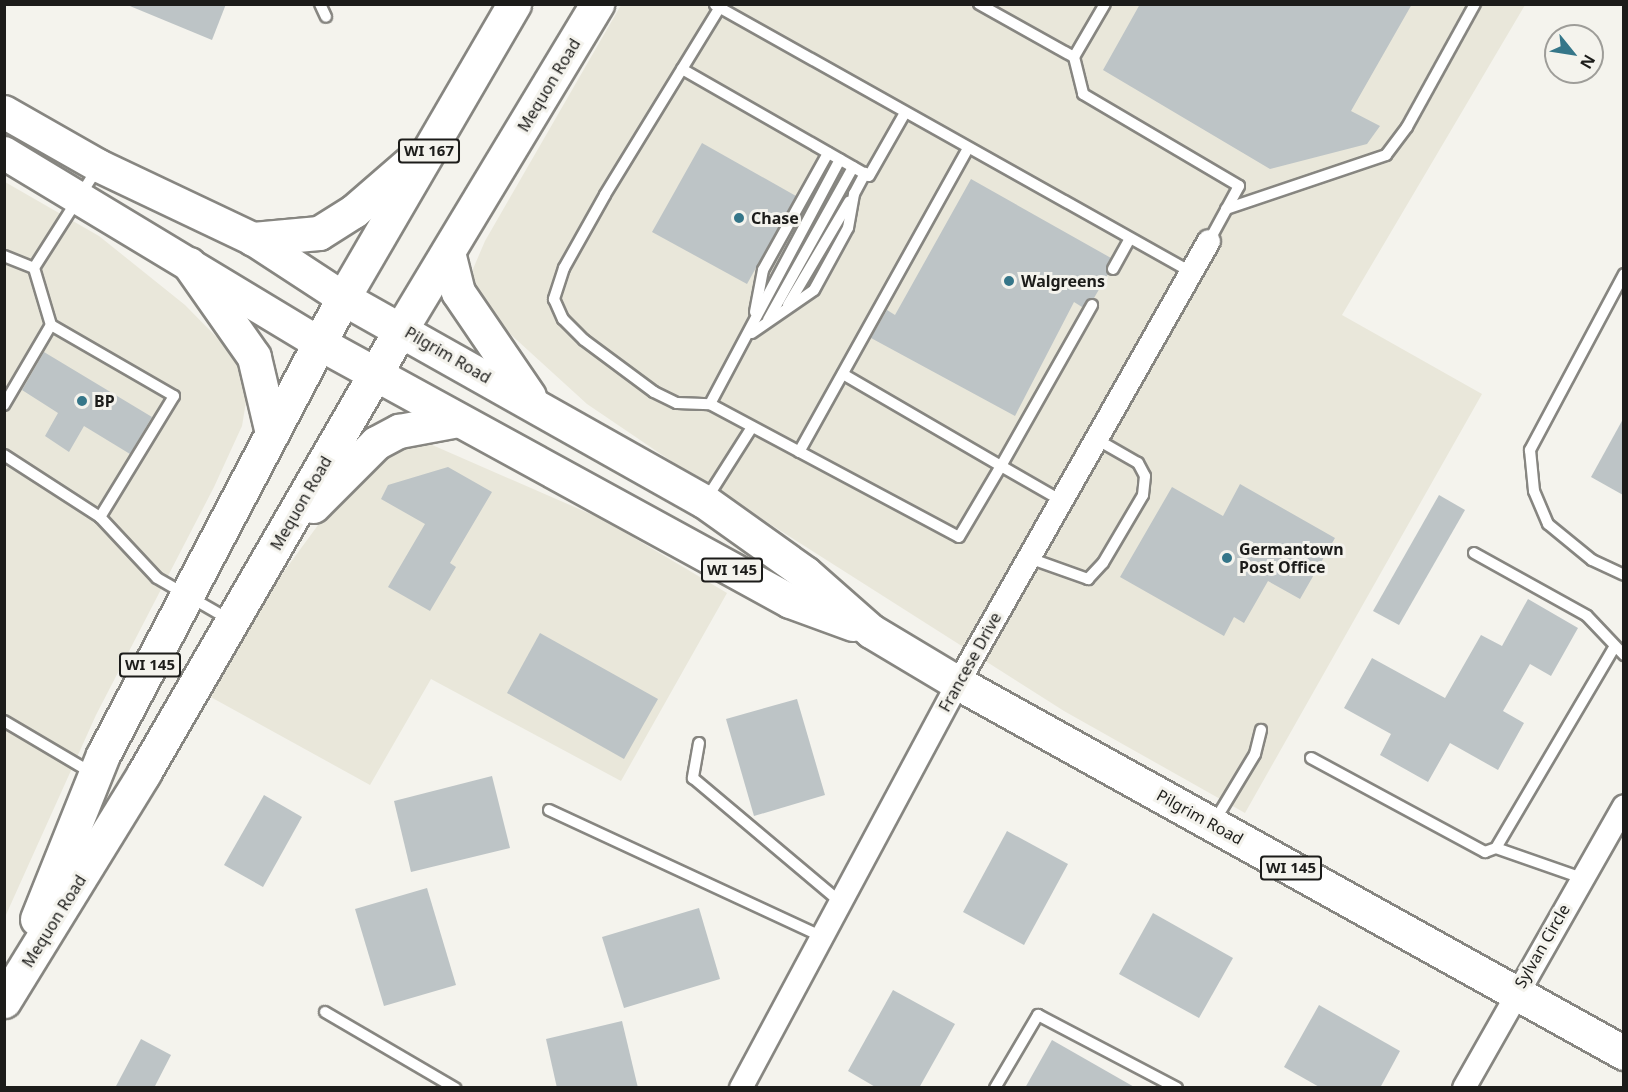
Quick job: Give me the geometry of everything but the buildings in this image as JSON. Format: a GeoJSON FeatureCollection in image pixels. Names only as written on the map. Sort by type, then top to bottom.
{"type":"FeatureCollection","features":[{"type":"Feature","properties":{"kind":"main road","name":"Mequon Road"},"geometry":{"type":"LineString","coordinates":[[4,1000],[95,775],[188,593],[343,297],[514,4]]}},
{"type":"Feature","properties":{"kind":"main road","name":"Mequon Road"},"geometry":{"type":"LineString","coordinates":[[4,1000],[232,621],[401,329],[597,4]]}},
{"type":"Feature","properties":{"kind":"main road"},"geometry":{"type":"LineString","coordinates":[[252,239],[319,233],[330,227],[436,140]]}},
{"type":"Feature","properties":{"kind":"main road"},"geometry":{"type":"LineString","coordinates":[[448,252],[458,292],[536,405]]}},
{"type":"Feature","properties":{"kind":"main road"},"geometry":{"type":"LineString","coordinates":[[189,264],[254,357],[272,433]]}},
{"type":"Feature","properties":{"kind":"main road","name":"Pilgrim Road"},"geometry":{"type":"LineString","coordinates":[[343,297],[704,501],[805,573],[871,631],[958,683],[1623,1053]]}},
{"type":"Feature","properties":{"kind":"main road","name":"Pilgrim Road"},"geometry":{"type":"LineString","coordinates":[[319,342],[375,375],[790,602],[871,631]]}},
{"type":"Feature","properties":{"kind":"main road","name":"WI 145"},"geometry":{"type":"LineString","coordinates":[[280,539],[376,442],[399,431],[458,420]]}},
{"type":"Feature","properties":{"kind":"main road"},"geometry":{"type":"LineString","coordinates":[[598,497],[622,455]]}},
{"type":"Feature","properties":{"kind":"street","name":"Pilgrim Road"},"geometry":{"type":"LineString","coordinates":[[4,112],[99,166],[252,239],[343,297]]}},
{"type":"Feature","properties":{"kind":"street","name":"Pilgrim Road"},"geometry":{"type":"LineString","coordinates":[[4,153],[319,342]]}},
{"type":"Feature","properties":{"kind":"street","name":"Francese Drive"},"geometry":{"type":"LineString","coordinates":[[741,1088],[958,683],[1209,241]]}},
{"type":"Feature","properties":{"kind":"street","name":"Sylvan Circle"},"geometry":{"type":"LineString","coordinates":[[1464,1088],[1623,806]]}},
{"type":"Feature","properties":{"kind":"lane"},"geometry":{"type":"LineString","coordinates":[[320,4],[326,17]]}},
{"type":"Feature","properties":{"kind":"lane"},"geometry":{"type":"LineString","coordinates":[[979,4],[1074,57]]}},
{"type":"Feature","properties":{"kind":"lane"},"geometry":{"type":"LineString","coordinates":[[1105,4],[1074,57],[1083,94],[1239,186],[1209,241]]}},
{"type":"Feature","properties":{"kind":"lane"},"geometry":{"type":"LineString","coordinates":[[1226,208],[1386,156],[1407,127],[1475,4]]}},
{"type":"Feature","properties":{"kind":"lane"},"geometry":{"type":"LineString","coordinates":[[1092,305],[959,537],[710,404],[677,402],[618,369],[563,320],[554,299],[570,258],[717,6],[968,150],[1191,272]]}},
{"type":"Feature","properties":{"kind":"lane"},"geometry":{"type":"LineString","coordinates":[[682,69],[869,176],[905,113]]}},
{"type":"Feature","properties":{"kind":"lane"},"geometry":{"type":"LineString","coordinates":[[799,452],[968,150]]}},
{"type":"Feature","properties":{"kind":"lane"},"geometry":{"type":"LineString","coordinates":[[751,333],[763,270],[828,153]]}},
{"type":"Feature","properties":{"kind":"lane"},"geometry":{"type":"LineString","coordinates":[[710,404],[751,333],[776,276],[840,159]]}},
{"type":"Feature","properties":{"kind":"lane"},"geometry":{"type":"LineString","coordinates":[[99,166],[34,268],[51,325],[174,396],[100,517]]}},
{"type":"Feature","properties":{"kind":"lane"},"geometry":{"type":"LineString","coordinates":[[766,323],[853,167]]}},
{"type":"Feature","properties":{"kind":"lane"},"geometry":{"type":"LineString","coordinates":[[751,333],[814,290],[848,228],[854,194],[865,173]]}},
{"type":"Feature","properties":{"kind":"lane"},"geometry":{"type":"LineString","coordinates":[[1113,269],[1130,238]]}},
{"type":"Feature","properties":{"kind":"lane"},"geometry":{"type":"LineString","coordinates":[[4,256],[34,268]]}},
{"type":"Feature","properties":{"kind":"lane"},"geometry":{"type":"LineString","coordinates":[[1623,274],[1530,450],[1534,491],[1548,524],[1592,560],[1623,575]]}},
{"type":"Feature","properties":{"kind":"lane"},"geometry":{"type":"LineString","coordinates":[[4,405],[51,325]]}},
{"type":"Feature","properties":{"kind":"lane"},"geometry":{"type":"LineString","coordinates":[[843,374],[1062,501]]}},
{"type":"Feature","properties":{"kind":"lane"},"geometry":{"type":"LineString","coordinates":[[704,501],[752,427]]}},
{"type":"Feature","properties":{"kind":"lane"},"geometry":{"type":"LineString","coordinates":[[1029,558],[1088,579],[1103,563],[1143,495],[1145,476],[1138,463],[1096,439]]}},
{"type":"Feature","properties":{"kind":"lane"},"geometry":{"type":"LineString","coordinates":[[4,455],[100,517],[157,578],[188,593],[232,621]]}},
{"type":"Feature","properties":{"kind":"lane"},"geometry":{"type":"LineString","coordinates":[[1474,553],[1587,616],[1614,648],[1623,655]]}},
{"type":"Feature","properties":{"kind":"lane"},"geometry":{"type":"LineString","coordinates":[[1496,849],[1614,648]]}},
{"type":"Feature","properties":{"kind":"lane"},"geometry":{"type":"LineString","coordinates":[[4,721],[95,775]]}},
{"type":"Feature","properties":{"kind":"lane"},"geometry":{"type":"LineString","coordinates":[[1213,824],[1255,754],[1261,730]]}},
{"type":"Feature","properties":{"kind":"lane"},"geometry":{"type":"LineString","coordinates":[[699,743],[693,778],[840,902]]}},
{"type":"Feature","properties":{"kind":"lane"},"geometry":{"type":"LineString","coordinates":[[1311,758],[1485,852],[1496,849],[1581,878]]}},
{"type":"Feature","properties":{"kind":"lane"},"geometry":{"type":"LineString","coordinates":[[549,810],[821,936]]}},
{"type":"Feature","properties":{"kind":"lane"},"geometry":{"type":"LineString","coordinates":[[325,1012],[455,1088]]}},
{"type":"Feature","properties":{"kind":"lane"},"geometry":{"type":"LineString","coordinates":[[996,1088],[1038,1015],[1177,1088]]}},
{"type":"Feature","properties":{"kind":"shaded area"},"geometry":{"type":"Polygon","coordinates":[[[621,5],[1525,5],[1342,315],[1482,394],[1245,813],[1064,711],[674,463],[587,404],[485,311],[474,293],[473,269],[485,241],[621,5]]]}},
{"type":"Feature","properties":{"kind":"shaded area"},"geometry":{"type":"Polygon","coordinates":[[[5,182],[99,236],[185,305],[240,361],[247,396],[242,426],[214,487],[96,715],[5,917],[5,182]]]}},
{"type":"Feature","properties":{"kind":"shaded area"},"geometry":{"type":"Polygon","coordinates":[[[407,442],[430,444],[602,519],[727,593],[621,781],[431,679],[370,785],[207,695],[257,608],[324,517],[382,454],[407,442]]]}},
{"type":"Feature","properties":{"kind":"place","name":"Chase"},"geometry":{"type":"Point","coordinates":[739,218]}},
{"type":"Feature","properties":{"kind":"place","name":"Walgreens"},"geometry":{"type":"Point","coordinates":[1009,281]}},
{"type":"Feature","properties":{"kind":"place","name":"BP"},"geometry":{"type":"Point","coordinates":[82,401]}},
{"type":"Feature","properties":{"kind":"place","name":"Germantown Post Office"},"geometry":{"type":"Point","coordinates":[1227,558]}}]}
